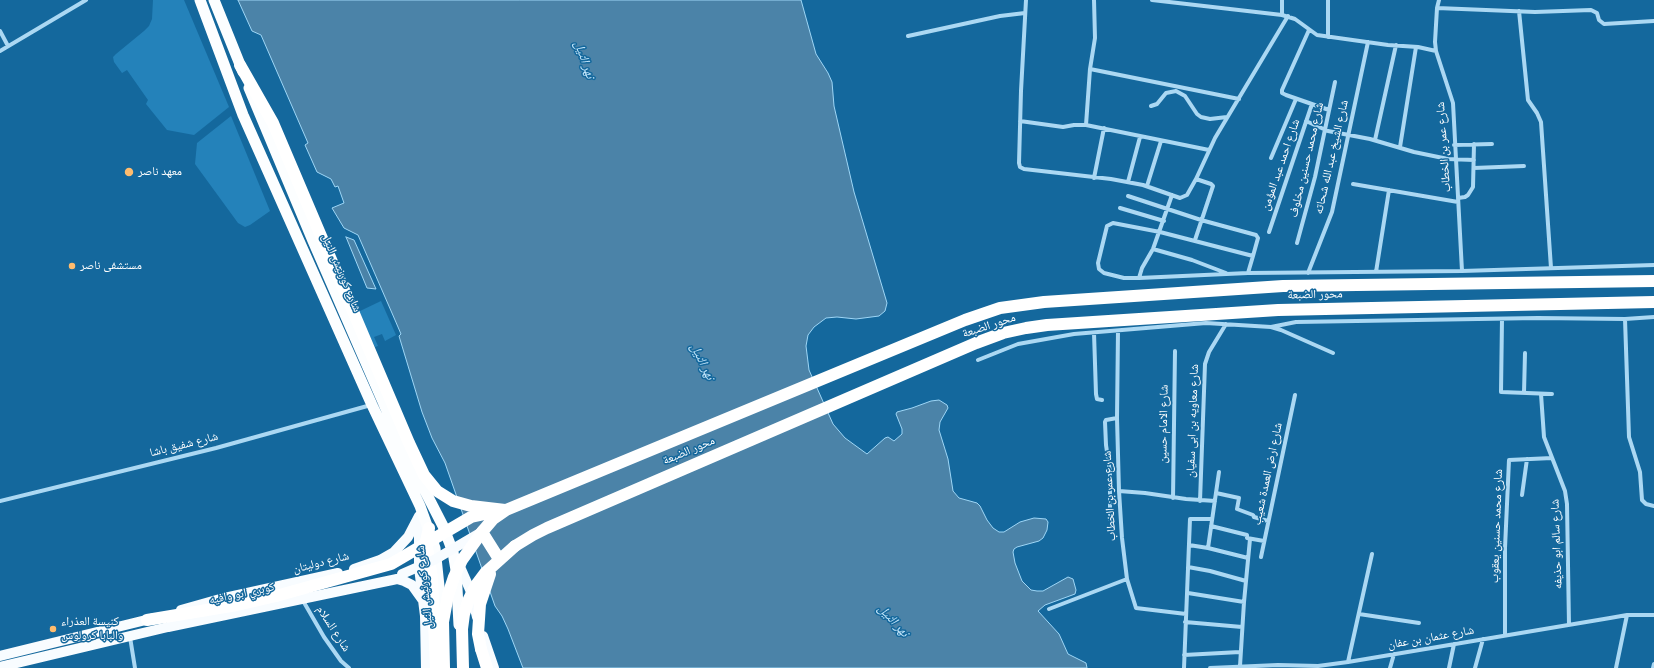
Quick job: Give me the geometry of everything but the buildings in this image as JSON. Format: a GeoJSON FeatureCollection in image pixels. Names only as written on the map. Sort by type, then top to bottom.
{"type":"FeatureCollection","features":[{"type":"Feature","properties":{"kind":"highway","name":"شارع كورنيش النيل"},"geometry":{"type":"LineString","coordinates":[[200,0],[243,115],[419,511],[429,528],[438,571],[445,668]]}},
{"type":"Feature","properties":{"kind":"highway","name":"شارع كورنيش النيل"},"geometry":{"type":"LineString","coordinates":[[214,0],[269,139],[404,450],[440,520],[453,552],[459,602],[459,668]]}},
{"type":"Feature","properties":{"kind":"highway"},"geometry":{"type":"LineString","coordinates":[[240,65],[273,122],[409,443],[424,475],[437,491],[453,501],[502,513]]}},
{"type":"Feature","properties":{"kind":"highway"},"geometry":{"type":"LineString","coordinates":[[243,115],[253,115],[257,110]]}},
{"type":"Feature","properties":{"kind":"highway"},"geometry":{"type":"LineString","coordinates":[[256,143],[257,140],[263,137],[269,139]]}},
{"type":"Feature","properties":{"kind":"highway","name":"محور الضبعة"},"geometry":{"type":"LineString","coordinates":[[502,513],[965,320],[1000,308],[1044,302],[1283,286],[1654,281]]}},
{"type":"Feature","properties":{"kind":"highway","name":"محور الضبعة"},"geometry":{"type":"LineString","coordinates":[[463,668],[462,629],[466,606],[476,585],[499,559],[525,539],[547,528],[976,343],[1003,333],[1047,325],[1278,310],[1654,302]]}},
{"type":"Feature","properties":{"kind":"highway"},"geometry":{"type":"LineString","coordinates":[[445,668],[444,622],[448,594],[460,564],[482,532],[502,513]]}},
{"type":"Feature","properties":{"kind":"highway"},"geometry":{"type":"LineString","coordinates":[[147,620],[237,605],[276,596],[392,564],[471,516],[502,513]]}},
{"type":"Feature","properties":{"kind":"highway"},"geometry":{"type":"LineString","coordinates":[[429,528],[426,541],[432,578],[436,668]]}},
{"type":"Feature","properties":{"kind":"highway"},"geometry":{"type":"LineString","coordinates":[[482,532],[499,559],[489,575],[484,589],[478,619],[480,649],[487,668]]}},
{"type":"Feature","properties":{"kind":"main road","name":"شارع كورنيش النيل"},"geometry":{"type":"LineString","coordinates":[[419,511],[419,568],[427,647],[426,668]]}},
{"type":"Feature","properties":{"kind":"main road","name":"شارع دوليتان"},"geometry":{"type":"LineString","coordinates":[[0,656],[147,620],[220,599],[350,570],[380,560],[394,552],[402,545],[419,511]]}},
{"type":"Feature","properties":{"kind":"main road","name":"كوبري ابو وافيه"},"geometry":{"type":"LineString","coordinates":[[5,665],[116,633],[402,574],[434,560],[482,532]]}},
{"type":"Feature","properties":{"kind":"main road","name":"شارع كورنيش النيل"},"geometry":{"type":"LineString","coordinates":[[453,552],[471,592],[481,631],[494,668]]}},
{"type":"Feature","properties":{"kind":"main road"},"geometry":{"type":"LineString","coordinates":[[5,665],[130,636],[397,579],[412,585],[422,599]]}},
{"type":"Feature","properties":{"kind":"street"},"geometry":{"type":"LineString","coordinates":[[0,51],[86,0]]}},
{"type":"Feature","properties":{"kind":"street"},"geometry":{"type":"LineString","coordinates":[[1026,0],[1019,162],[1022,168],[1128,182],[1148,186],[1180,198],[1185,197],[1196,179],[1209,150],[1227,117],[1288,16]]}},
{"type":"Feature","properties":{"kind":"street"},"geometry":{"type":"LineString","coordinates":[[1086,125],[1090,69],[1095,38],[1094,0]]}},
{"type":"Feature","properties":{"kind":"street"},"geometry":{"type":"LineString","coordinates":[[1152,0],[1288,16],[1299,21],[1317,35],[1396,46],[1416,47],[1436,51]]}},
{"type":"Feature","properties":{"kind":"street"},"geometry":{"type":"LineString","coordinates":[[1282,0],[1282,15]]}},
{"type":"Feature","properties":{"kind":"street"},"geometry":{"type":"LineString","coordinates":[[1328,0],[1328,36]]}},
{"type":"Feature","properties":{"kind":"street","name":"شارع عمر بن الخطاب"},"geometry":{"type":"LineString","coordinates":[[1439,0],[1437,8],[1436,51],[1453,103],[1454,145],[1462,271]]}},
{"type":"Feature","properties":{"kind":"street"},"geometry":{"type":"LineString","coordinates":[[1437,8],[1519,11],[1591,10],[1597,14],[1600,23],[1607,24],[1654,21]]}},
{"type":"Feature","properties":{"kind":"street"},"geometry":{"type":"LineString","coordinates":[[1519,11],[1528,100],[1541,122],[1551,268]]}},
{"type":"Feature","properties":{"kind":"street"},"geometry":{"type":"LineString","coordinates":[[908,36],[1000,16],[1025,13]]}},
{"type":"Feature","properties":{"kind":"street"},"geometry":{"type":"LineString","coordinates":[[1309,30],[1282,90],[1284,94],[1329,110]]}},
{"type":"Feature","properties":{"kind":"street"},"geometry":{"type":"LineString","coordinates":[[0,31],[8,46]]}},
{"type":"Feature","properties":{"kind":"street","name":"شارع الشيخ عبد الله شحاته"},"geometry":{"type":"LineString","coordinates":[[1308,273],[1332,212],[1368,42]]}},
{"type":"Feature","properties":{"kind":"street"},"geometry":{"type":"LineString","coordinates":[[1375,140],[1396,46]]}},
{"type":"Feature","properties":{"kind":"street"},"geometry":{"type":"LineString","coordinates":[[1400,147],[1416,47]]}},
{"type":"Feature","properties":{"kind":"street"},"geometry":{"type":"LineString","coordinates":[[1090,69],[1239,99]]}},
{"type":"Feature","properties":{"kind":"street","name":"شارع محمد حسنين مخلوف"},"geometry":{"type":"LineString","coordinates":[[1297,243],[1315,177],[1335,82]]}},
{"type":"Feature","properties":{"kind":"street"},"geometry":{"type":"LineString","coordinates":[[1151,106],[1157,104],[1166,93],[1176,91],[1185,96],[1197,114],[1201,117],[1210,119],[1227,117]]}},
{"type":"Feature","properties":{"kind":"street"},"geometry":{"type":"LineString","coordinates":[[1271,158],[1296,99]]}},
{"type":"Feature","properties":{"kind":"street","name":"شارع احمد عبد المؤمن"},"geometry":{"type":"LineString","coordinates":[[1269,232],[1312,104]]}},
{"type":"Feature","properties":{"kind":"street"},"geometry":{"type":"LineString","coordinates":[[1020,121],[1063,127],[1086,125],[1209,150]]}},
{"type":"Feature","properties":{"kind":"street"},"geometry":{"type":"LineString","coordinates":[[1306,121],[1325,129],[1375,140],[1414,152],[1455,159],[1474,160]]}},
{"type":"Feature","properties":{"kind":"street"},"geometry":{"type":"LineString","coordinates":[[1094,178],[1104,128]]}},
{"type":"Feature","properties":{"kind":"street"},"geometry":{"type":"LineString","coordinates":[[1128,182],[1140,137]]}},
{"type":"Feature","properties":{"kind":"street"},"geometry":{"type":"LineString","coordinates":[[1148,186],[1161,141]]}},
{"type":"Feature","properties":{"kind":"street"},"geometry":{"type":"LineString","coordinates":[[1353,184],[1458,200],[1471,191],[1474,183],[1474,144]]}},
{"type":"Feature","properties":{"kind":"street"},"geometry":{"type":"LineString","coordinates":[[1454,145],[1492,144]]}},
{"type":"Feature","properties":{"kind":"street"},"geometry":{"type":"LineString","coordinates":[[1474,168],[1524,166]]}},
{"type":"Feature","properties":{"kind":"street"},"geometry":{"type":"LineString","coordinates":[[1195,240],[1213,185],[1196,179]]}},
{"type":"Feature","properties":{"kind":"street"},"geometry":{"type":"LineString","coordinates":[[1376,272],[1389,190]]}},
{"type":"Feature","properties":{"kind":"street"},"geometry":{"type":"LineString","coordinates":[[1139,278],[1142,268],[1153,249],[1160,232],[1172,195]]}},
{"type":"Feature","properties":{"kind":"street"},"geometry":{"type":"LineString","coordinates":[[1128,196],[1201,220],[1257,236],[1258,238],[1248,272]]}},
{"type":"Feature","properties":{"kind":"street"},"geometry":{"type":"LineString","coordinates":[[1120,208],[1164,220]]}},
{"type":"Feature","properties":{"kind":"street"},"geometry":{"type":"LineString","coordinates":[[1253,256],[1195,240],[1113,223],[1107,226],[1098,263],[1099,269],[1104,273],[1139,278],[1248,272],[1308,273],[1462,271],[1654,265]]}},
{"type":"Feature","properties":{"kind":"street"},"geometry":{"type":"LineString","coordinates":[[1153,249],[1198,262],[1228,274]]}},
{"type":"Feature","properties":{"kind":"street"},"geometry":{"type":"LineString","coordinates":[[1271,328],[1296,322],[1625,319],[1654,317]]}},
{"type":"Feature","properties":{"kind":"street"},"geometry":{"type":"LineString","coordinates":[[1502,319],[1501,390],[1503,393],[1552,394]]}},
{"type":"Feature","properties":{"kind":"street"},"geometry":{"type":"LineString","coordinates":[[1625,319],[1629,437],[1640,472],[1642,500],[1646,504],[1654,506]]}},
{"type":"Feature","properties":{"kind":"street"},"geometry":{"type":"LineString","coordinates":[[978,360],[1018,344],[1094,333],[1206,323],[1281,330],[1333,353]]}},
{"type":"Feature","properties":{"kind":"street","name":"شارع معاويه بن ابى سفيان"},"geometry":{"type":"LineString","coordinates":[[1200,500],[1205,364],[1209,352],[1226,324]]}},
{"type":"Feature","properties":{"kind":"street","name":"شارع عمر بن الخطاب"},"geometry":{"type":"LineString","coordinates":[[1118,331],[1117,418],[1119,491],[1122,538],[1127,579],[1136,608],[1186,614]]}},
{"type":"Feature","properties":{"kind":"street"},"geometry":{"type":"LineString","coordinates":[[1094,333],[1096,394],[1098,399],[1102,400]]}},
{"type":"Feature","properties":{"kind":"street","name":"شارع الامام حسين"},"geometry":{"type":"LineString","coordinates":[[1173,498],[1175,350]]}},
{"type":"Feature","properties":{"kind":"street"},"geometry":{"type":"LineString","coordinates":[[1524,393],[1525,353]]}},
{"type":"Feature","properties":{"kind":"street","name":"شارع سالم ابو حذيفه"},"geometry":{"type":"LineString","coordinates":[[1541,394],[1542,430],[1565,492],[1567,504],[1569,625]]}},
{"type":"Feature","properties":{"kind":"street","name":"شارع ارض العمدة شعيب"},"geometry":{"type":"LineString","coordinates":[[1261,557],[1295,395]]}},
{"type":"Feature","properties":{"kind":"street","name":"شارع شفيق باشا"},"geometry":{"type":"LineString","coordinates":[[0,501],[216,448],[372,405]]}},
{"type":"Feature","properties":{"kind":"street"},"geometry":{"type":"LineString","coordinates":[[1110,518],[1110,472],[1106,445],[1105,422],[1106,420],[1117,418]]}},
{"type":"Feature","properties":{"kind":"street","name":"شارع محمد حسنين يعقوب"},"geometry":{"type":"LineString","coordinates":[[1505,636],[1505,564],[1509,460],[1552,458]]}},
{"type":"Feature","properties":{"kind":"street"},"geometry":{"type":"LineString","coordinates":[[1522,495],[1527,459]]}},
{"type":"Feature","properties":{"kind":"street"},"geometry":{"type":"LineString","coordinates":[[1208,548],[1219,472]]}},
{"type":"Feature","properties":{"kind":"street"},"geometry":{"type":"LineString","coordinates":[[1119,491],[1173,498],[1215,501]]}},
{"type":"Feature","properties":{"kind":"street"},"geometry":{"type":"LineString","coordinates":[[1216,493],[1239,498],[1237,509],[1253,515],[1254,517],[1268,521]]}},
{"type":"Feature","properties":{"kind":"street"},"geometry":{"type":"LineString","coordinates":[[1184,668],[1190,519],[1212,519]]}},
{"type":"Feature","properties":{"kind":"street"},"geometry":{"type":"LineString","coordinates":[[1211,526],[1247,535],[1247,538],[1250,539],[1264,541]]}},
{"type":"Feature","properties":{"kind":"street"},"geometry":{"type":"LineString","coordinates":[[1240,666],[1250,539]]}},
{"type":"Feature","properties":{"kind":"street"},"geometry":{"type":"LineString","coordinates":[[1189,545],[1248,558]]}},
{"type":"Feature","properties":{"kind":"street"},"geometry":{"type":"LineString","coordinates":[[1348,662],[1372,554]]}},
{"type":"Feature","properties":{"kind":"street"},"geometry":{"type":"LineString","coordinates":[[1188,567],[1210,570],[1246,581]]}},
{"type":"Feature","properties":{"kind":"street"},"geometry":{"type":"LineString","coordinates":[[1050,609],[1127,579]]}},
{"type":"Feature","properties":{"kind":"street"},"geometry":{"type":"LineString","coordinates":[[1188,593],[1244,602]]}},
{"type":"Feature","properties":{"kind":"street","name":"شارع السلام"},"geometry":{"type":"LineString","coordinates":[[302,599],[324,637],[349,668]]}},
{"type":"Feature","properties":{"kind":"street"},"geometry":{"type":"LineString","coordinates":[[1359,614],[1419,623]]}},
{"type":"Feature","properties":{"kind":"street","name":"شارع عثمان بن عفان"},"geometry":{"type":"LineString","coordinates":[[1210,668],[1240,666],[1318,666],[1627,615],[1654,614]]}},
{"type":"Feature","properties":{"kind":"street"},"geometry":{"type":"LineString","coordinates":[[1616,668],[1627,615]]}},
{"type":"Feature","properties":{"kind":"street"},"geometry":{"type":"LineString","coordinates":[[1186,622],[1242,627]]}},
{"type":"Feature","properties":{"kind":"street"},"geometry":{"type":"LineString","coordinates":[[130,636],[135,668]]}},
{"type":"Feature","properties":{"kind":"street"},"geometry":{"type":"LineString","coordinates":[[1475,668],[1483,639]]}},
{"type":"Feature","properties":{"kind":"street"},"geometry":{"type":"LineString","coordinates":[[1449,668],[1454,644]]}},
{"type":"Feature","properties":{"kind":"street"},"geometry":{"type":"LineString","coordinates":[[1184,655],[1240,652]]}},
{"type":"Feature","properties":{"kind":"street"},"geometry":{"type":"LineString","coordinates":[[1390,668],[1394,654]]}},
{"type":"Feature","properties":{"kind":"street"},"geometry":{"type":"LineString","coordinates":[[1653,668],[1654,664]]}},
{"type":"Feature","properties":{"kind":"shaded area"},"geometry":{"type":"Polygon","coordinates":[[[153,0],[184,0],[229,107],[194,135],[167,130],[146,104],[148,100],[127,70],[122,73],[114,62],[113,57],[149,26],[152,19],[153,0]]]}},
{"type":"Feature","properties":{"kind":"shaded area"},"geometry":{"type":"Polygon","coordinates":[[[231,116],[270,211],[245,227],[238,223],[195,164],[197,143],[231,116]]]}},
{"type":"Feature","properties":{"kind":"shaded area"},"geometry":{"type":"Polygon","coordinates":[[[381,301],[396,335],[385,341],[382,334],[374,337],[378,346],[375,347],[358,312],[381,301]]]}},
{"type":"Feature","properties":{"kind":"water","name":"نهر النيل"},"geometry":{"type":"Polygon","coordinates":[[[238,0],[801,0],[816,54],[832,82],[834,106],[854,192],[887,303],[885,311],[879,316],[856,319],[837,317],[826,318],[814,327],[808,335],[806,346],[809,370],[833,424],[845,438],[867,454],[885,438],[888,437],[894,441],[902,434],[902,429],[896,414],[897,412],[931,401],[939,400],[947,405],[948,408],[940,422],[939,430],[948,459],[953,491],[959,498],[977,503],[993,528],[999,532],[1004,532],[1020,522],[1034,518],[1046,519],[1048,522],[1047,530],[1043,538],[1039,541],[1014,549],[1013,552],[1015,563],[1022,581],[1031,590],[1043,591],[1068,577],[1073,579],[1076,590],[1075,594],[1045,605],[1038,611],[1059,634],[1068,654],[1086,663],[1087,668],[523,668],[508,629],[495,606],[445,463],[432,438],[422,412],[399,336],[401,334],[358,235],[344,228],[332,208],[344,203],[338,186],[335,187],[331,179],[317,172],[305,145],[308,143],[261,35],[252,31],[238,0]]]}},
{"type":"Feature","properties":{"kind":"water"},"geometry":{"type":"Polygon","coordinates":[[[346,237],[354,240],[376,289],[367,288],[346,237]]]}},
{"type":"Feature","properties":{"kind":"place","name":"معهد ناصر"},"geometry":{"type":"Point","coordinates":[129,172]}},
{"type":"Feature","properties":{"kind":"place","name":"مستشفى ناصر"},"geometry":{"type":"Point","coordinates":[72,266]}},
{"type":"Feature","properties":{"kind":"place","name":"كنيسة العذراء والبابا كرولوس"},"geometry":{"type":"Point","coordinates":[53,629]}}]}
